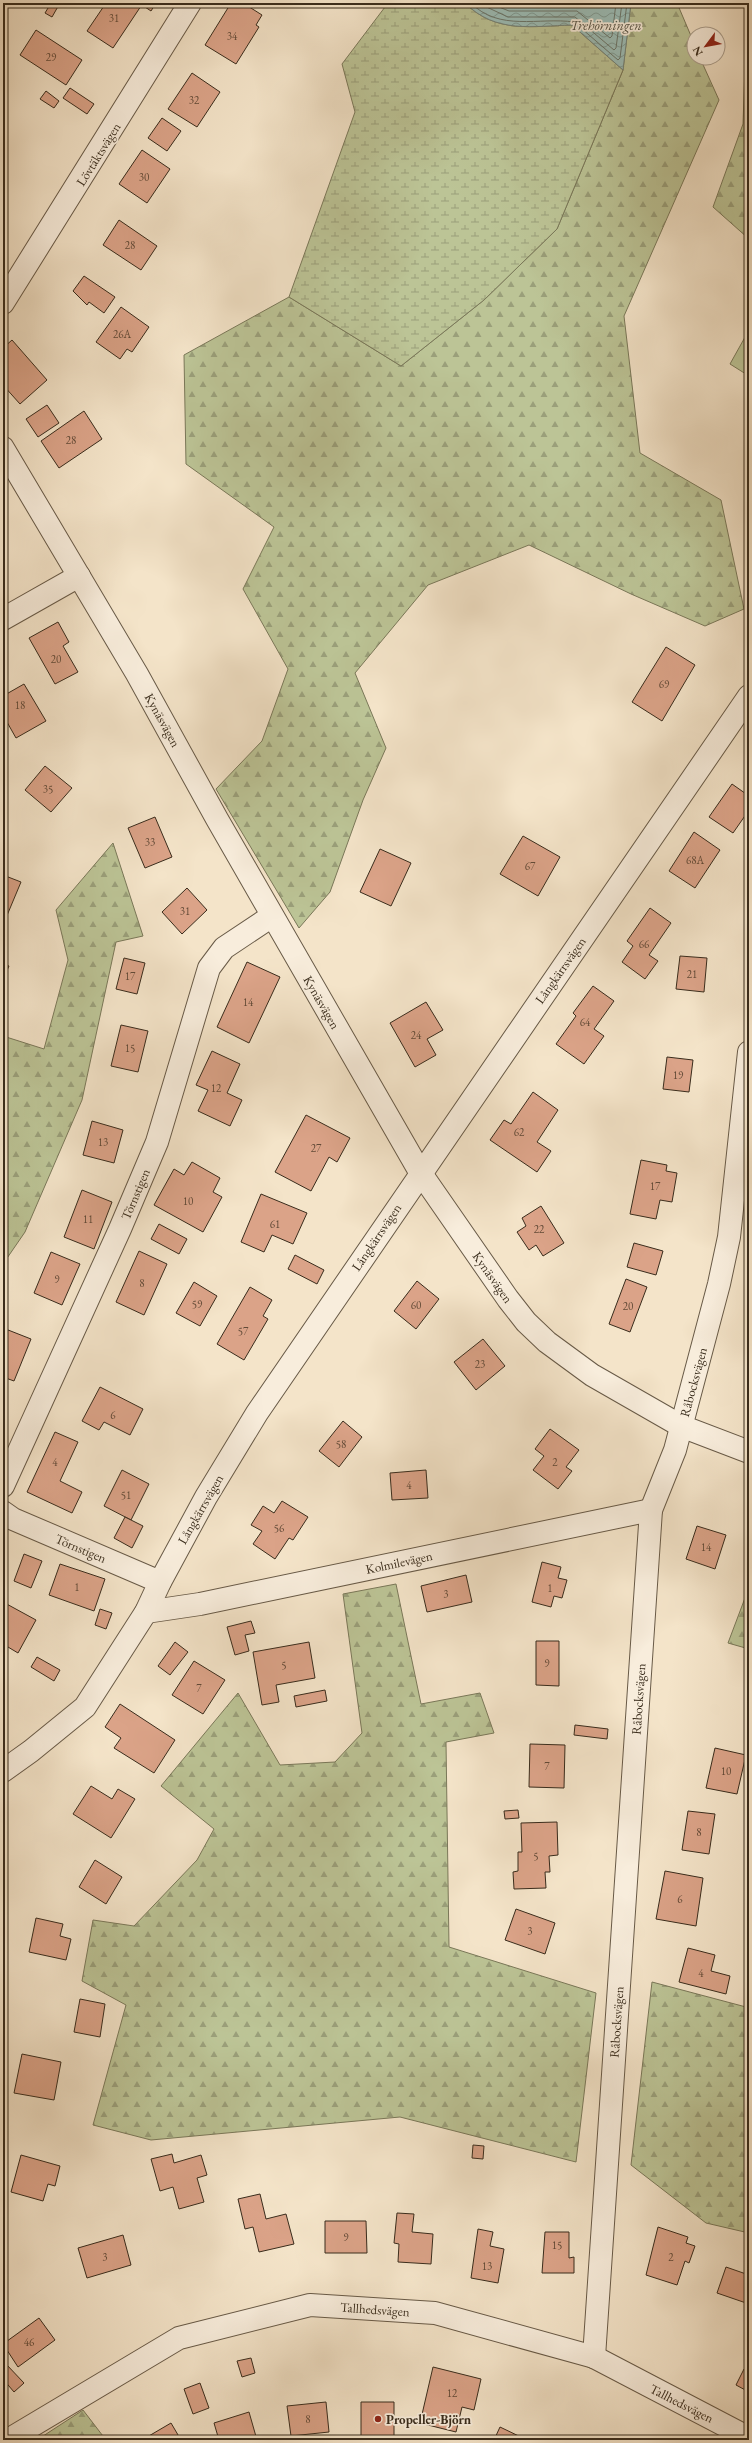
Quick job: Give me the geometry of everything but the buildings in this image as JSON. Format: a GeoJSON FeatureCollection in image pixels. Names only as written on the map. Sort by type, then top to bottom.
{"type":"FeatureCollection","features":[{"type":"Feature","properties":{"kind":"street","name":"Lövtäktsvägen"},"geometry":{"type":"LineString","coordinates":[[3,303],[190,3]]}},
{"type":"Feature","properties":{"kind":"street","name":"Kynäsvägen"},"geometry":{"type":"LineString","coordinates":[[3,448],[137,674],[272,916],[420,1172],[508,1299],[526,1322],[547,1342],[592,1375],[681,1426],[749,1452]]}},
{"type":"Feature","properties":{"kind":"street"},"geometry":{"type":"LineString","coordinates":[[3,619],[80,576]]}},
{"type":"Feature","properties":{"kind":"street","name":"Långkärrsvägen"},"geometry":{"type":"LineString","coordinates":[[3,1771],[31,1751],[85,1707],[146,1612],[160,1582],[206,1496],[257,1413],[420,1172],[749,696]]}},
{"type":"Feature","properties":{"kind":"street","name":"Törnstigen"},"geometry":{"type":"LineString","coordinates":[[3,1486],[120,1229],[157,1142],[208,968],[224,948],[272,916]]}},
{"type":"Feature","properties":{"kind":"street","name":"Råbocksvägen"},"geometry":{"type":"LineString","coordinates":[[594,2357],[651,1510],[675,1450],[719,1284],[729,1237],[749,1052]]}},
{"type":"Feature","properties":{"kind":"street","name":"Kolmilevägen"},"geometry":{"type":"LineString","coordinates":[[146,1612],[200,1604],[651,1510]]}},
{"type":"Feature","properties":{"kind":"street","name":"Törnstigen"},"geometry":{"type":"LineString","coordinates":[[3,1512],[13,1519],[160,1582]]}},
{"type":"Feature","properties":{"kind":"street","name":"Tallhedsvägen"},"geometry":{"type":"LineString","coordinates":[[8,2440],[179,2338],[310,2305],[435,2313],[594,2357],[723,2433],[749,2438]]}},
{"type":"Feature","properties":{"kind":"green space"},"geometry":{"type":"Polygon","coordinates":[[[388,3],[465,3],[477,13],[489,20],[502,24],[529,27],[572,25],[623,70],[557,229],[484,300],[401,366],[289,297],[355,112],[342,64],[388,3]]]}},
{"type":"Feature","properties":{"kind":"green space"},"geometry":{"type":"Polygon","coordinates":[[[631,3],[677,3],[687,26],[686,66],[704,66],[719,100],[624,316],[640,453],[721,500],[744,609],[705,626],[631,594],[529,545],[428,585],[355,673],[386,748],[363,800],[330,892],[299,928],[216,789],[262,741],[288,669],[243,589],[274,527],[186,464],[184,355],[289,297],[401,366],[484,300],[557,229],[623,70],[631,3]]]}},
{"type":"Feature","properties":{"kind":"green space"},"geometry":{"type":"Polygon","coordinates":[[[745,67],[749,67],[749,239],[713,207],[743,124],[745,67]]]}},
{"type":"Feature","properties":{"kind":"green space"},"geometry":{"type":"Polygon","coordinates":[[[749,330],[749,376],[730,364],[749,330]]]}},
{"type":"Feature","properties":{"kind":"green space"},"geometry":{"type":"Polygon","coordinates":[[[113,843],[143,936],[116,942],[82,1100],[25,1232],[3,1264],[3,1036],[44,1049],[68,960],[56,910],[113,843]]]}},
{"type":"Feature","properties":{"kind":"green space"},"geometry":{"type":"Polygon","coordinates":[[[396,1584],[421,1704],[480,1693],[494,1733],[446,1742],[449,1947],[596,1993],[576,2162],[400,2117],[151,2140],[93,2125],[126,2005],[82,1981],[93,1920],[134,1926],[197,1860],[214,1829],[161,1786],[238,1693],[280,1765],[335,1762],[362,1733],[343,1594],[396,1584]]]}},
{"type":"Feature","properties":{"kind":"green space"},"geometry":{"type":"Polygon","coordinates":[[[749,1590],[749,1649],[728,1643],[749,1590]]]}},
{"type":"Feature","properties":{"kind":"green space"},"geometry":{"type":"Polygon","coordinates":[[[652,1982],[746,2007],[749,1985],[749,2233],[706,2223],[631,2165],[652,1982]]]}},
{"type":"Feature","properties":{"kind":"green space"},"geometry":{"type":"Polygon","coordinates":[[[83,2410],[106,2440],[37,2440],[83,2410]]]}},
{"type":"Feature","properties":{"kind":"water","name":"Trehörningen"},"geometry":{"type":"Polygon","coordinates":[[[465,3],[631,3],[623,70],[572,25],[529,27],[502,24],[489,20],[477,13],[465,3]]]}},
{"type":"Feature","properties":{"kind":"place","name":"Propeller-Björn"},"geometry":{"type":"Point","coordinates":[378,2419]}}]}
